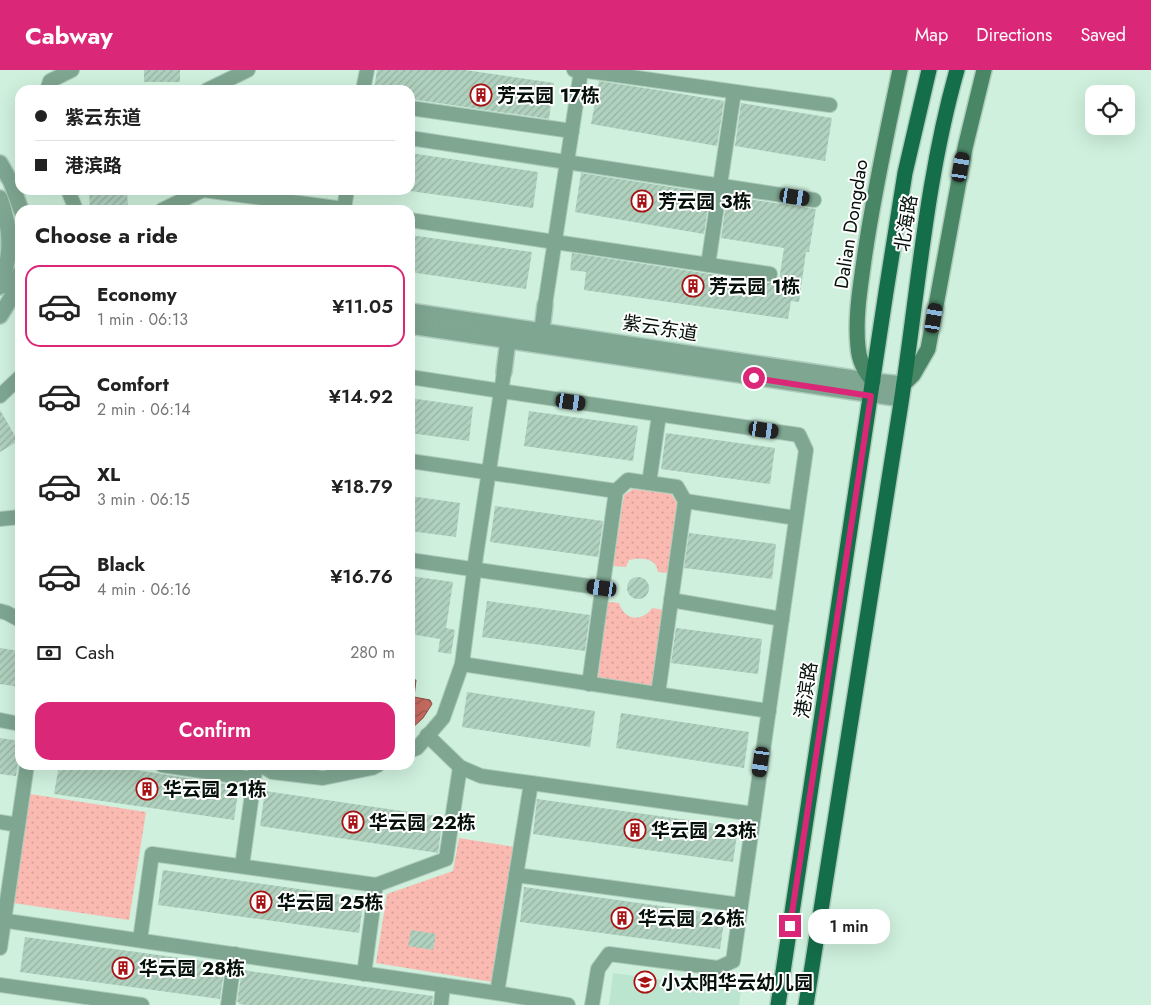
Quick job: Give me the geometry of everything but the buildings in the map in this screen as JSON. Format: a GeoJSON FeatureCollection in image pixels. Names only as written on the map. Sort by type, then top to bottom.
{"type":"FeatureCollection","features":[{"type":"Feature","properties":{"kind":"main road","name":"Dalian Dongdao"},"geometry":{"type":"LineString","coordinates":[[872,388],[861,364],[858,349],[857,322],[869,227],[900,70]]}},
{"type":"Feature","properties":{"kind":"main road","name":"北海路"},"geometry":{"type":"LineString","coordinates":[[872,388],[905,173],[929,70]]}},
{"type":"Feature","properties":{"kind":"main road","name":"北海路"},"geometry":{"type":"LineString","coordinates":[[902,392],[935,169],[957,70]]}},
{"type":"Feature","properties":{"kind":"main road"},"geometry":{"type":"LineString","coordinates":[[806,1005],[902,392],[914,376],[928,349],[965,148],[984,70]]}},
{"type":"Feature","properties":{"kind":"main road","name":"港滨路"},"geometry":{"type":"LineString","coordinates":[[778,1005],[872,388]]}},
{"type":"Feature","properties":{"kind":"street"},"geometry":{"type":"LineString","coordinates":[[49,85],[50,81],[72,70]]}},
{"type":"Feature","properties":{"kind":"street"},"geometry":{"type":"LineString","coordinates":[[217,85],[248,70]]}},
{"type":"Feature","properties":{"kind":"street"},"geometry":{"type":"LineString","coordinates":[[364,85],[367,70]]}},
{"type":"Feature","properties":{"kind":"street"},"geometry":{"type":"LineString","coordinates":[[541,338],[572,131],[579,70],[830,105]]}},
{"type":"Feature","properties":{"kind":"street"},"geometry":{"type":"LineString","coordinates":[[708,265],[734,92]]}},
{"type":"Feature","properties":{"kind":"street"},"geometry":{"type":"LineString","coordinates":[[415,109],[572,131]]}},
{"type":"Feature","properties":{"kind":"street"},"geometry":{"type":"LineString","coordinates":[[415,139],[814,200]]}},
{"type":"Feature","properties":{"kind":"street"},"geometry":{"type":"LineString","coordinates":[[0,163],[12,182],[15,191]]}},
{"type":"Feature","properties":{"kind":"street"},"geometry":{"type":"LineString","coordinates":[[172,205],[194,195]]}},
{"type":"Feature","properties":{"kind":"street"},"geometry":{"type":"LineString","coordinates":[[239,195],[310,205]]}},
{"type":"Feature","properties":{"kind":"street"},"geometry":{"type":"LineString","coordinates":[[0,198],[15,258]]}},
{"type":"Feature","properties":{"kind":"street"},"geometry":{"type":"LineString","coordinates":[[415,221],[770,274]]}},
{"type":"Feature","properties":{"kind":"street"},"geometry":{"type":"LineString","coordinates":[[0,316],[15,266]]}},
{"type":"Feature","properties":{"kind":"street","name":"紫云东道"},"geometry":{"type":"LineString","coordinates":[[415,312],[510,325],[541,338]]}},
{"type":"Feature","properties":{"kind":"street"},"geometry":{"type":"LineString","coordinates":[[415,749],[443,718],[462,664],[510,325]]}},
{"type":"Feature","properties":{"kind":"street","name":"紫云东道"},"geometry":{"type":"LineString","coordinates":[[415,327],[508,341],[541,338],[902,392]]}},
{"type":"Feature","properties":{"kind":"street"},"geometry":{"type":"LineString","coordinates":[[415,378],[799,435],[806,450],[733,960],[718,968],[609,954],[598,969],[592,1005]]}},
{"type":"Feature","properties":{"kind":"street"},"geometry":{"type":"LineString","coordinates":[[0,396],[15,382]]}},
{"type":"Feature","properties":{"kind":"street"},"geometry":{"type":"LineString","coordinates":[[649,483],[659,414]]}},
{"type":"Feature","properties":{"kind":"street"},"geometry":{"type":"LineString","coordinates":[[415,462],[616,491]]}},
{"type":"Feature","properties":{"kind":"street"},"geometry":{"type":"LineString","coordinates":[[589,684],[616,491],[628,480],[649,483],[677,488],[685,502],[658,694]]}},
{"type":"Feature","properties":{"kind":"street"},"geometry":{"type":"LineString","coordinates":[[685,502],[796,518]]}},
{"type":"Feature","properties":{"kind":"street"},"geometry":{"type":"LineString","coordinates":[[0,519],[15,518]]}},
{"type":"Feature","properties":{"kind":"street"},"geometry":{"type":"LineString","coordinates":[[415,561],[602,588]]}},
{"type":"Feature","properties":{"kind":"street"},"geometry":{"type":"LineString","coordinates":[[671,600],[782,619]]}},
{"type":"Feature","properties":{"kind":"street"},"geometry":{"type":"LineString","coordinates":[[0,611],[15,617]]}},
{"type":"Feature","properties":{"kind":"street"},"geometry":{"type":"LineString","coordinates":[[462,664],[769,711]]}},
{"type":"Feature","properties":{"kind":"street"},"geometry":{"type":"LineString","coordinates":[[0,720],[15,723]]}},
{"type":"Feature","properties":{"kind":"street"},"geometry":{"type":"LineString","coordinates":[[427,736],[460,767],[482,776],[754,814]]}},
{"type":"Feature","properties":{"kind":"street"},"geometry":{"type":"LineString","coordinates":[[140,940],[152,854],[376,885],[446,858],[460,767]]}},
{"type":"Feature","properties":{"kind":"street"},"geometry":{"type":"LineString","coordinates":[[0,948],[2,920],[26,770]]}},
{"type":"Feature","properties":{"kind":"street"},"geometry":{"type":"LineString","coordinates":[[228,770],[255,772],[242,866]]}},
{"type":"Feature","properties":{"kind":"street"},"geometry":{"type":"LineString","coordinates":[[269,770],[272,772],[322,778],[362,770]]}},
{"type":"Feature","properties":{"kind":"street"},"geometry":{"type":"LineString","coordinates":[[497,993],[531,783]]}},
{"type":"Feature","properties":{"kind":"street"},"geometry":{"type":"LineString","coordinates":[[0,822],[18,825]]}},
{"type":"Feature","properties":{"kind":"street"},"geometry":{"type":"LineString","coordinates":[[516,875],[741,906]]}},
{"type":"Feature","properties":{"kind":"street"},"geometry":{"type":"LineString","coordinates":[[364,974],[376,885]]}},
{"type":"Feature","properties":{"kind":"street"},"geometry":{"type":"LineString","coordinates":[[2,920],[568,1005]]}},
{"type":"Feature","properties":{"kind":"street"},"geometry":{"type":"LineString","coordinates":[[228,1005],[235,954]]}},
{"type":"Feature","properties":{"kind":"street"},"geometry":{"type":"LineString","coordinates":[[0,985],[142,1005]]}},
{"type":"Feature","properties":{"kind":"street"},"geometry":{"type":"LineString","coordinates":[[441,1005],[443,985]]}},
{"type":"Feature","properties":{"kind":"shaded area"},"geometry":{"type":"Polygon","coordinates":[[[633,489],[671,494],[678,504],[670,573],[658,572],[657,567],[651,561],[643,559],[629,560],[626,567],[613,566],[624,495],[633,489]]]}},
{"type":"Feature","properties":{"kind":"shaded area"},"geometry":{"type":"Polygon","coordinates":[[[608,602],[619,603],[625,613],[634,618],[643,616],[652,608],[664,610],[653,686],[598,678],[608,602]]]}},
{"type":"Feature","properties":{"kind":"shaded area"},"geometry":{"type":"Polygon","coordinates":[[[30,794],[146,812],[129,920],[13,903],[30,794]]]}},
{"type":"Feature","properties":{"kind":"shaded area"},"geometry":{"type":"Polygon","coordinates":[[[459,838],[515,847],[492,982],[376,963],[387,894],[453,871],[459,838]]]}},
{"type":"Feature","properties":{"kind":"shaded area","name":"小太阳华云幼儿园"},"geometry":{"type":"Polygon","coordinates":[[[613,973],[741,991],[739,1005],[609,1005],[613,973]]]}},
{"type":"Feature","properties":{"kind":"water"},"geometry":{"type":"Polygon","coordinates":[[[415,697],[430,700],[432,704],[423,718],[415,725],[415,697]]]}},
{"type":"Feature","properties":{"kind":"place","name":"芳云园 17栋"},"geometry":{"type":"Point","coordinates":[481,95]}},
{"type":"Feature","properties":{"kind":"place","name":"芳云园 3栋"},"geometry":{"type":"Point","coordinates":[642,201]}},
{"type":"Feature","properties":{"kind":"place","name":"芳云园 1栋"},"geometry":{"type":"Point","coordinates":[693,286]}},
{"type":"Feature","properties":{"kind":"place","name":"华云园 21栋"},"geometry":{"type":"Point","coordinates":[147,789]}},
{"type":"Feature","properties":{"kind":"place","name":"华云园 22栋"},"geometry":{"type":"Point","coordinates":[353,822]}},
{"type":"Feature","properties":{"kind":"place","name":"华云园 23栋"},"geometry":{"type":"Point","coordinates":[635,830]}},
{"type":"Feature","properties":{"kind":"place","name":"华云园 25栋"},"geometry":{"type":"Point","coordinates":[261,902]}},
{"type":"Feature","properties":{"kind":"place","name":"华云园 26栋"},"geometry":{"type":"Point","coordinates":[622,918]}},
{"type":"Feature","properties":{"kind":"place","name":"华云园 28栋"},"geometry":{"type":"Point","coordinates":[123,968]}},
{"type":"Feature","properties":{"kind":"place","name":"小太阳华云幼儿园"},"geometry":{"type":"Point","coordinates":[645,982]}},
{"type":"Feature","properties":{"kind":"route"},"geometry":{"type":"LineString","coordinates":[[754,378],[871,396],[790,926]]}}]}
